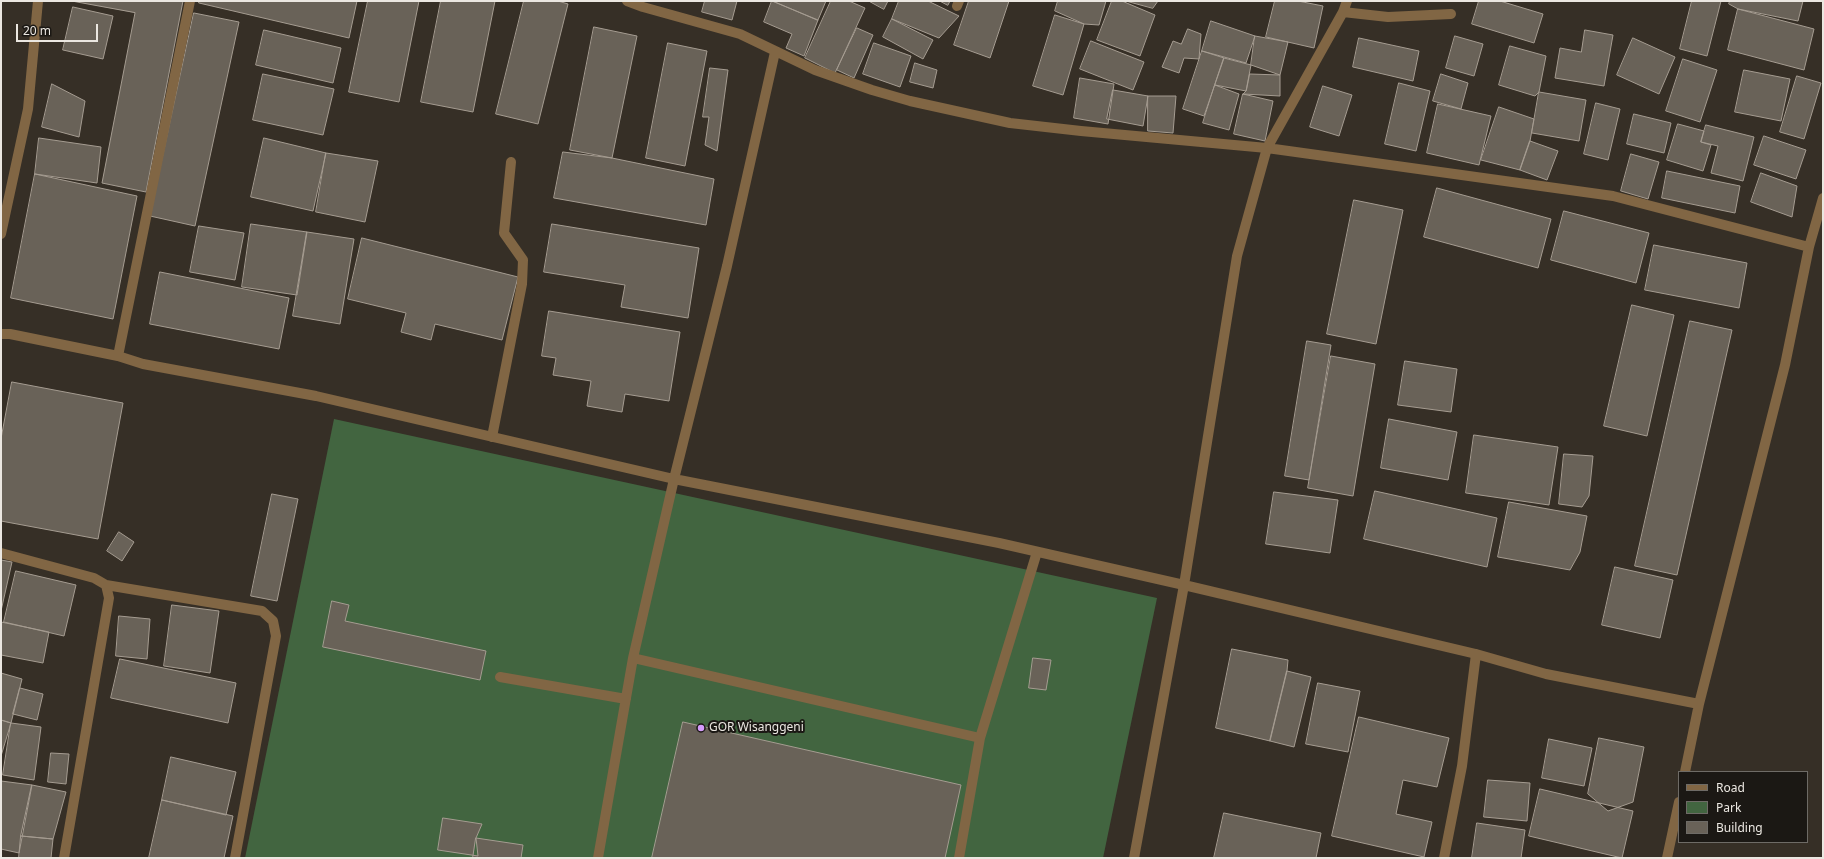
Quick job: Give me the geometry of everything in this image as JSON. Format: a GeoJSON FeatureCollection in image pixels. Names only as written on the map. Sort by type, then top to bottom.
{"type":"FeatureCollection","features":[{"type":"Feature","properties":{"kind":"street"},"geometry":{"type":"LineString","coordinates":[[1,234],[28,109],[38,1]]}},
{"type":"Feature","properties":{"kind":"street"},"geometry":{"type":"LineString","coordinates":[[118,356],[190,1]]}},
{"type":"Feature","properties":{"kind":"street"},"geometry":{"type":"LineString","coordinates":[[627,1],[643,7],[740,34],[775,52],[816,70],[872,90],[910,101],[1010,123],[1267,148],[1613,196],[1809,247]]}},
{"type":"Feature","properties":{"kind":"street"},"geometry":{"type":"LineString","coordinates":[[1134,858],[1184,585],[1237,256],[1267,148],[1343,12],[1347,1]]}},
{"type":"Feature","properties":{"kind":"street"},"geometry":{"type":"LineString","coordinates":[[1343,12],[1388,17],[1451,14]]}},
{"type":"Feature","properties":{"kind":"street"},"geometry":{"type":"LineString","coordinates":[[598,858],[633,658],[674,479],[727,266],[775,52]]}},
{"type":"Feature","properties":{"kind":"street"},"geometry":{"type":"LineString","coordinates":[[492,437],[522,284],[523,260],[504,233],[512,162]]}},
{"type":"Feature","properties":{"kind":"street"},"geometry":{"type":"LineString","coordinates":[[1685,771],[1699,704],[1785,365],[1809,247],[1823,198]]}},
{"type":"Feature","properties":{"kind":"street"},"geometry":{"type":"LineString","coordinates":[[1,334],[10,334],[118,356],[143,364],[316,396],[674,479],[1037,552],[1476,654],[1546,674],[1699,704]]}},
{"type":"Feature","properties":{"kind":"street"},"geometry":{"type":"LineString","coordinates":[[959,858],[980,738],[1037,552]]}},
{"type":"Feature","properties":{"kind":"street"},"geometry":{"type":"LineString","coordinates":[[1,553],[94,578],[106,585],[262,611],[273,620],[276,636],[234,858]]}},
{"type":"Feature","properties":{"kind":"street"},"geometry":{"type":"LineString","coordinates":[[64,858],[109,598],[106,585]]}},
{"type":"Feature","properties":{"kind":"street"},"geometry":{"type":"LineString","coordinates":[[1444,858],[1462,766],[1476,654]]}},
{"type":"Feature","properties":{"kind":"street"},"geometry":{"type":"LineString","coordinates":[[633,658],[980,738]]}},
{"type":"Feature","properties":{"kind":"street"},"geometry":{"type":"LineString","coordinates":[[500,677],[626,699]]}},
{"type":"Feature","properties":{"kind":"street"},"geometry":{"type":"LineString","coordinates":[[1667,858],[1678,807]]}},
{"type":"Feature","properties":{"kind":"green space","name":"GOR Wisanggeni"},"geometry":{"type":"Polygon","coordinates":[[[334,419],[1157,598],[1103,858],[245,858],[334,419]]]}},
{"type":"Feature","properties":{"kind":"building"},"geometry":{"type":"Polygon","coordinates":[[[72,1],[183,1],[146,192],[102,183],[135,13],[72,1]]]}},
{"type":"Feature","properties":{"kind":"building"},"geometry":{"type":"Polygon","coordinates":[[[199,1],[357,1],[349,38],[199,3],[199,1]]]}},
{"type":"Feature","properties":{"kind":"building"},"geometry":{"type":"Polygon","coordinates":[[[368,1],[419,1],[399,102],[349,92],[368,1]]]}},
{"type":"Feature","properties":{"kind":"building"},"geometry":{"type":"Polygon","coordinates":[[[441,1],[495,1],[473,112],[421,102],[441,1]]]}},
{"type":"Feature","properties":{"kind":"building"},"geometry":{"type":"Polygon","coordinates":[[[524,1],[558,1],[568,4],[538,124],[496,114],[524,1]]]}},
{"type":"Feature","properties":{"kind":"building"},"geometry":{"type":"Polygon","coordinates":[[[705,1],[737,1],[732,20],[702,12],[705,1]]]}},
{"type":"Feature","properties":{"kind":"building"},"geometry":{"type":"Polygon","coordinates":[[[772,1],[818,20],[804,56],[786,48],[792,34],[764,22],[772,1]]]}},
{"type":"Feature","properties":{"kind":"building"},"geometry":{"type":"Polygon","coordinates":[[[773,1],[826,1],[818,20],[773,1]]]}},
{"type":"Feature","properties":{"kind":"building"},"geometry":{"type":"Polygon","coordinates":[[[831,1],[849,1],[865,8],[835,73],[805,58],[831,1]]]}},
{"type":"Feature","properties":{"kind":"building"},"geometry":{"type":"Polygon","coordinates":[[[869,1],[888,1],[884,9],[869,1]]]}},
{"type":"Feature","properties":{"kind":"building"},"geometry":{"type":"Polygon","coordinates":[[[899,1],[928,1],[959,16],[939,38],[892,19],[899,1]]]}},
{"type":"Feature","properties":{"kind":"building"},"geometry":{"type":"Polygon","coordinates":[[[940,1],[950,1],[948,5],[940,1]]]}},
{"type":"Feature","properties":{"kind":"building"},"geometry":{"type":"Polygon","coordinates":[[[969,1],[1009,1],[990,58],[954,45],[969,1]]]}},
{"type":"Feature","properties":{"kind":"building"},"geometry":{"type":"Polygon","coordinates":[[[1058,1],[1106,1],[1099,25],[1084,24],[1055,11],[1058,1]]]}},
{"type":"Feature","properties":{"kind":"building"},"geometry":{"type":"Polygon","coordinates":[[[1112,1],[1122,1],[1155,15],[1140,56],[1097,40],[1112,1]]]}},
{"type":"Feature","properties":{"kind":"building"},"geometry":{"type":"Polygon","coordinates":[[[1126,1],[1158,1],[1153,8],[1126,1]]]}},
{"type":"Feature","properties":{"kind":"building"},"geometry":{"type":"Polygon","coordinates":[[[1275,1],[1298,1],[1323,6],[1314,48],[1266,37],[1275,1]]]}},
{"type":"Feature","properties":{"kind":"building"},"geometry":{"type":"Polygon","coordinates":[[[1479,1],[1500,1],[1543,14],[1534,43],[1472,24],[1479,1]]]}},
{"type":"Feature","properties":{"kind":"building"},"geometry":{"type":"Polygon","coordinates":[[[1692,1],[1721,1],[1707,56],[1680,49],[1692,1]]]}},
{"type":"Feature","properties":{"kind":"building"},"geometry":{"type":"Polygon","coordinates":[[[1730,1],[1803,1],[1798,21],[1738,9],[1729,4],[1730,1]]]}},
{"type":"Feature","properties":{"kind":"building"},"geometry":{"type":"Polygon","coordinates":[[[73,7],[113,16],[103,59],[63,50],[73,7]]]}},
{"type":"Feature","properties":{"kind":"building"},"geometry":{"type":"Polygon","coordinates":[[[1738,9],[1814,29],[1804,70],[1728,50],[1738,9]]]}},
{"type":"Feature","properties":{"kind":"building"},"geometry":{"type":"Polygon","coordinates":[[[194,13],[239,22],[195,226],[150,216],[194,13]]]}},
{"type":"Feature","properties":{"kind":"building"},"geometry":{"type":"Polygon","coordinates":[[[1055,15],[1084,24],[1063,95],[1033,86],[1055,15]]]}},
{"type":"Feature","properties":{"kind":"building"},"geometry":{"type":"Polygon","coordinates":[[[892,19],[933,40],[923,59],[883,37],[892,19]]]}},
{"type":"Feature","properties":{"kind":"building"},"geometry":{"type":"Polygon","coordinates":[[[1211,21],[1255,36],[1246,63],[1202,51],[1211,21]]]}},
{"type":"Feature","properties":{"kind":"building"},"geometry":{"type":"Polygon","coordinates":[[[594,27],[637,36],[612,158],[570,150],[594,27]]]}},
{"type":"Feature","properties":{"kind":"building"},"geometry":{"type":"Polygon","coordinates":[[[857,28],[873,35],[854,78],[837,70],[857,28]]]}},
{"type":"Feature","properties":{"kind":"building"},"geometry":{"type":"Polygon","coordinates":[[[1188,29],[1201,34],[1199,59],[1184,58],[1179,73],[1162,67],[1173,41],[1181,44],[1188,29]]]}},
{"type":"Feature","properties":{"kind":"building"},"geometry":{"type":"Polygon","coordinates":[[[264,30],[341,48],[333,83],[256,65],[264,30]]]}},
{"type":"Feature","properties":{"kind":"building"},"geometry":{"type":"Polygon","coordinates":[[[1585,30],[1613,35],[1604,86],[1555,78],[1560,48],[1581,52],[1585,30]]]}},
{"type":"Feature","properties":{"kind":"building"},"geometry":{"type":"Polygon","coordinates":[[[1255,36],[1288,42],[1280,75],[1251,65],[1255,36]]]}},
{"type":"Feature","properties":{"kind":"building"},"geometry":{"type":"Polygon","coordinates":[[[1455,36],[1483,44],[1474,76],[1446,68],[1455,36]]]}},
{"type":"Feature","properties":{"kind":"building"},"geometry":{"type":"Polygon","coordinates":[[[1359,38],[1419,51],[1413,81],[1353,67],[1359,38]]]}},
{"type":"Feature","properties":{"kind":"building"},"geometry":{"type":"Polygon","coordinates":[[[1633,38],[1675,57],[1659,94],[1617,75],[1633,38]]]}},
{"type":"Feature","properties":{"kind":"building"},"geometry":{"type":"Polygon","coordinates":[[[1091,41],[1144,62],[1133,90],[1080,69],[1091,41]]]}},
{"type":"Feature","properties":{"kind":"building"},"geometry":{"type":"Polygon","coordinates":[[[668,43],[707,51],[685,166],[646,158],[668,43]]]}},
{"type":"Feature","properties":{"kind":"building"},"geometry":{"type":"Polygon","coordinates":[[[874,43],[911,56],[900,87],[863,74],[874,43]]]}},
{"type":"Feature","properties":{"kind":"building"},"geometry":{"type":"Polygon","coordinates":[[[1510,46],[1546,56],[1539,92],[1535,96],[1499,85],[1510,46]]]}},
{"type":"Feature","properties":{"kind":"building"},"geometry":{"type":"Polygon","coordinates":[[[1202,51],[1224,58],[1204,116],[1183,109],[1202,51]]]}},
{"type":"Feature","properties":{"kind":"building"},"geometry":{"type":"Polygon","coordinates":[[[1224,58],[1251,65],[1246,91],[1215,85],[1224,58]]]}},
{"type":"Feature","properties":{"kind":"building"},"geometry":{"type":"Polygon","coordinates":[[[1683,59],[1717,70],[1700,122],[1666,111],[1683,59]]]}},
{"type":"Feature","properties":{"kind":"building"},"geometry":{"type":"Polygon","coordinates":[[[915,63],[937,70],[933,88],[910,82],[915,63]]]}},
{"type":"Feature","properties":{"kind":"building"},"geometry":{"type":"Polygon","coordinates":[[[710,68],[728,70],[717,151],[705,145],[709,117],[703,117],[710,68]]]}},
{"type":"Feature","properties":{"kind":"building"},"geometry":{"type":"Polygon","coordinates":[[[1744,70],[1790,79],[1781,121],[1735,112],[1744,70]]]}},
{"type":"Feature","properties":{"kind":"building"},"geometry":{"type":"Polygon","coordinates":[[[263,74],[334,89],[323,135],[253,120],[263,74]]]}},
{"type":"Feature","properties":{"kind":"building"},"geometry":{"type":"Polygon","coordinates":[[[1250,74],[1280,75],[1280,96],[1243,94],[1246,91],[1250,74]]]}},
{"type":"Feature","properties":{"kind":"building"},"geometry":{"type":"Polygon","coordinates":[[[1441,74],[1468,83],[1461,109],[1433,101],[1441,74]]]}},
{"type":"Feature","properties":{"kind":"building"},"geometry":{"type":"Polygon","coordinates":[[[1797,76],[1821,83],[1804,139],[1780,132],[1797,76]]]}},
{"type":"Feature","properties":{"kind":"building"},"geometry":{"type":"Polygon","coordinates":[[[1080,78],[1114,84],[1108,124],[1074,118],[1080,78]]]}},
{"type":"Feature","properties":{"kind":"building"},"geometry":{"type":"Polygon","coordinates":[[[1399,83],[1430,91],[1416,151],[1385,144],[1399,83]]]}},
{"type":"Feature","properties":{"kind":"building"},"geometry":{"type":"Polygon","coordinates":[[[52,84],[85,101],[79,137],[42,127],[52,84]]]}},
{"type":"Feature","properties":{"kind":"building"},"geometry":{"type":"Polygon","coordinates":[[[1215,85],[1239,94],[1229,130],[1203,123],[1215,85]]]}},
{"type":"Feature","properties":{"kind":"building"},"geometry":{"type":"Polygon","coordinates":[[[1323,86],[1352,95],[1339,136],[1310,127],[1323,86]]]}},
{"type":"Feature","properties":{"kind":"building"},"geometry":{"type":"Polygon","coordinates":[[[1113,90],[1148,96],[1143,126],[1107,119],[1113,90]]]}},
{"type":"Feature","properties":{"kind":"building"},"geometry":{"type":"Polygon","coordinates":[[[1539,92],[1586,100],[1579,141],[1532,133],[1539,92]]]}},
{"type":"Feature","properties":{"kind":"building"},"geometry":{"type":"Polygon","coordinates":[[[1243,94],[1273,101],[1265,141],[1234,134],[1243,94]]]}},
{"type":"Feature","properties":{"kind":"building"},"geometry":{"type":"Polygon","coordinates":[[[1148,96],[1176,96],[1173,133],[1148,131],[1148,96]]]}},
{"type":"Feature","properties":{"kind":"building"},"geometry":{"type":"Polygon","coordinates":[[[1596,103],[1620,109],[1608,160],[1584,154],[1596,103]]]}},
{"type":"Feature","properties":{"kind":"building"},"geometry":{"type":"Polygon","coordinates":[[[1438,104],[1491,116],[1479,165],[1427,153],[1438,104]]]}},
{"type":"Feature","properties":{"kind":"building"},"geometry":{"type":"Polygon","coordinates":[[[1499,107],[1534,119],[1530,141],[1520,170],[1481,160],[1499,107]]]}},
{"type":"Feature","properties":{"kind":"building"},"geometry":{"type":"Polygon","coordinates":[[[1634,114],[1671,123],[1664,153],[1627,144],[1634,114]]]}},
{"type":"Feature","properties":{"kind":"building"},"geometry":{"type":"Polygon","coordinates":[[[1678,124],[1704,131],[1701,142],[1711,145],[1703,171],[1667,160],[1678,124]]]}},
{"type":"Feature","properties":{"kind":"building"},"geometry":{"type":"Polygon","coordinates":[[[1706,125],[1754,137],[1743,181],[1711,173],[1718,146],[1701,142],[1706,125]]]}},
{"type":"Feature","properties":{"kind":"building"},"geometry":{"type":"Polygon","coordinates":[[[1764,136],[1806,150],[1796,179],[1754,165],[1764,136]]]}},
{"type":"Feature","properties":{"kind":"building"},"geometry":{"type":"Polygon","coordinates":[[[39,138],[101,147],[97,183],[35,174],[39,138]]]}},
{"type":"Feature","properties":{"kind":"building"},"geometry":{"type":"Polygon","coordinates":[[[264,138],[326,153],[313,211],[251,197],[264,138]]]}},
{"type":"Feature","properties":{"kind":"building"},"geometry":{"type":"Polygon","coordinates":[[[1530,141],[1558,151],[1547,180],[1520,170],[1530,141]]]}},
{"type":"Feature","properties":{"kind":"building"},"geometry":{"type":"Polygon","coordinates":[[[563,152],[612,158],[714,179],[706,225],[554,198],[563,152]]]}},
{"type":"Feature","properties":{"kind":"building"},"geometry":{"type":"Polygon","coordinates":[[[326,153],[378,161],[365,222],[316,212],[326,153]]]}},
{"type":"Feature","properties":{"kind":"building"},"geometry":{"type":"Polygon","coordinates":[[[1631,154],[1659,162],[1648,199],[1621,191],[1631,154]]]}},
{"type":"Feature","properties":{"kind":"building"},"geometry":{"type":"Polygon","coordinates":[[[1667,171],[1740,186],[1735,213],[1662,198],[1667,171]]]}},
{"type":"Feature","properties":{"kind":"building"},"geometry":{"type":"Polygon","coordinates":[[[1761,173],[1797,186],[1792,217],[1751,202],[1761,173]]]}},
{"type":"Feature","properties":{"kind":"building"},"geometry":{"type":"Polygon","coordinates":[[[35,174],[137,196],[113,319],[11,298],[35,174]]]}},
{"type":"Feature","properties":{"kind":"building"},"geometry":{"type":"Polygon","coordinates":[[[1437,188],[1551,219],[1538,268],[1424,237],[1437,188]]]}},
{"type":"Feature","properties":{"kind":"building"},"geometry":{"type":"Polygon","coordinates":[[[1354,200],[1403,210],[1376,344],[1327,334],[1354,200]]]}},
{"type":"Feature","properties":{"kind":"building"},"geometry":{"type":"Polygon","coordinates":[[[1564,211],[1649,233],[1636,283],[1551,260],[1564,211]]]}},
{"type":"Feature","properties":{"kind":"building"},"geometry":{"type":"Polygon","coordinates":[[[251,224],[307,232],[297,295],[242,287],[251,224]]]}},
{"type":"Feature","properties":{"kind":"building"},"geometry":{"type":"Polygon","coordinates":[[[552,224],[699,248],[688,318],[621,307],[625,285],[544,272],[552,224]]]}},
{"type":"Feature","properties":{"kind":"building"},"geometry":{"type":"Polygon","coordinates":[[[199,226],[244,233],[235,280],[190,272],[199,226]]]}},
{"type":"Feature","properties":{"kind":"building"},"geometry":{"type":"Polygon","coordinates":[[[307,232],[354,239],[340,324],[293,316],[307,232]]]}},
{"type":"Feature","properties":{"kind":"building"},"geometry":{"type":"Polygon","coordinates":[[[362,238],[518,277],[502,340],[435,324],[431,340],[401,332],[406,313],[348,299],[362,238]]]}},
{"type":"Feature","properties":{"kind":"building"},"geometry":{"type":"Polygon","coordinates":[[[1654,245],[1747,263],[1739,308],[1645,290],[1654,245]]]}},
{"type":"Feature","properties":{"kind":"building"},"geometry":{"type":"Polygon","coordinates":[[[160,272],[289,298],[279,349],[150,324],[160,272]]]}},
{"type":"Feature","properties":{"kind":"building"},"geometry":{"type":"Polygon","coordinates":[[[1632,305],[1674,315],[1647,436],[1604,426],[1632,305]]]}},
{"type":"Feature","properties":{"kind":"building"},"geometry":{"type":"Polygon","coordinates":[[[549,311],[680,332],[669,401],[625,394],[622,412],[587,406],[591,381],[553,375],[556,358],[542,356],[549,311]]]}},
{"type":"Feature","properties":{"kind":"building"},"geometry":{"type":"Polygon","coordinates":[[[1690,321],[1732,330],[1677,575],[1635,566],[1690,321]]]}},
{"type":"Feature","properties":{"kind":"building"},"geometry":{"type":"Polygon","coordinates":[[[1307,341],[1331,345],[1309,480],[1285,476],[1307,341]]]}},
{"type":"Feature","properties":{"kind":"building"},"geometry":{"type":"Polygon","coordinates":[[[1331,356],[1375,364],[1353,496],[1308,488],[1331,356]]]}},
{"type":"Feature","properties":{"kind":"building"},"geometry":{"type":"Polygon","coordinates":[[[1405,361],[1457,369],[1451,412],[1398,405],[1405,361]]]}},
{"type":"Feature","properties":{"kind":"building"},"geometry":{"type":"Polygon","coordinates":[[[12,382],[123,403],[98,539],[1,521],[1,439],[12,382]]]}},
{"type":"Feature","properties":{"kind":"building"},"geometry":{"type":"Polygon","coordinates":[[[1389,419],[1457,432],[1448,480],[1381,468],[1389,419]]]}},
{"type":"Feature","properties":{"kind":"building"},"geometry":{"type":"Polygon","coordinates":[[[1474,435],[1558,447],[1549,505],[1466,493],[1474,435]]]}},
{"type":"Feature","properties":{"kind":"building"},"geometry":{"type":"Polygon","coordinates":[[[1564,454],[1593,456],[1589,496],[1582,507],[1559,504],[1564,454]]]}},
{"type":"Feature","properties":{"kind":"building"},"geometry":{"type":"Polygon","coordinates":[[[1375,491],[1497,518],[1487,567],[1364,539],[1375,491]]]}},
{"type":"Feature","properties":{"kind":"building"},"geometry":{"type":"Polygon","coordinates":[[[1274,492],[1338,500],[1330,553],[1266,544],[1274,492]]]}},
{"type":"Feature","properties":{"kind":"building"},"geometry":{"type":"Polygon","coordinates":[[[272,494],[298,499],[277,601],[251,596],[272,494]]]}},
{"type":"Feature","properties":{"kind":"building"},"geometry":{"type":"Polygon","coordinates":[[[1509,502],[1587,516],[1580,552],[1570,570],[1498,557],[1509,502]]]}},
{"type":"Feature","properties":{"kind":"building"},"geometry":{"type":"Polygon","coordinates":[[[119,532],[134,542],[122,561],[107,551],[119,532]]]}},
{"type":"Feature","properties":{"kind":"building"},"geometry":{"type":"Polygon","coordinates":[[[1,560],[12,562],[1,611],[1,560]]]}},
{"type":"Feature","properties":{"kind":"building"},"geometry":{"type":"Polygon","coordinates":[[[1615,567],[1673,580],[1660,638],[1602,625],[1615,567]]]}},
{"type":"Feature","properties":{"kind":"building"},"geometry":{"type":"Polygon","coordinates":[[[16,571],[76,585],[64,636],[4,622],[16,571]]]}},
{"type":"Feature","properties":{"kind":"building"},"geometry":{"type":"Polygon","coordinates":[[[332,601],[349,605],[345,621],[486,651],[480,680],[323,647],[332,601]]]}},
{"type":"Feature","properties":{"kind":"building"},"geometry":{"type":"Polygon","coordinates":[[[172,605],[219,611],[210,673],[164,666],[172,605]]]}},
{"type":"Feature","properties":{"kind":"building"},"geometry":{"type":"Polygon","coordinates":[[[119,616],[150,619],[147,659],[116,656],[119,616]]]}},
{"type":"Feature","properties":{"kind":"building"},"geometry":{"type":"Polygon","coordinates":[[[1,622],[49,632],[43,663],[1,655],[1,622]]]}},
{"type":"Feature","properties":{"kind":"building"},"geometry":{"type":"Polygon","coordinates":[[[1232,649],[1288,660],[1287,671],[1270,741],[1216,728],[1232,649]]]}},
{"type":"Feature","properties":{"kind":"building"},"geometry":{"type":"Polygon","coordinates":[[[1033,658],[1051,660],[1046,690],[1029,688],[1033,658]]]}},
{"type":"Feature","properties":{"kind":"building"},"geometry":{"type":"Polygon","coordinates":[[[120,659],[236,683],[228,723],[111,698],[120,659]]]}},
{"type":"Feature","properties":{"kind":"building"},"geometry":{"type":"Polygon","coordinates":[[[1287,671],[1311,677],[1294,747],[1270,741],[1287,671]]]}},
{"type":"Feature","properties":{"kind":"building"},"geometry":{"type":"Polygon","coordinates":[[[1,673],[22,679],[11,723],[1,720],[1,673]]]}},
{"type":"Feature","properties":{"kind":"building"},"geometry":{"type":"Polygon","coordinates":[[[1318,683],[1360,691],[1348,752],[1306,744],[1318,683]]]}},
{"type":"Feature","properties":{"kind":"building"},"geometry":{"type":"Polygon","coordinates":[[[20,688],[43,694],[37,720],[13,714],[20,688]]]}},
{"type":"Feature","properties":{"kind":"building"},"geometry":{"type":"Polygon","coordinates":[[[1359,717],[1449,738],[1437,787],[1403,780],[1396,814],[1432,822],[1424,857],[1332,836],[1359,717]]]}},
{"type":"Feature","properties":{"kind":"building"},"geometry":{"type":"Polygon","coordinates":[[[1,720],[11,723],[1,756],[1,720]]]}},
{"type":"Feature","properties":{"kind":"building"},"geometry":{"type":"Polygon","coordinates":[[[683,722],[961,785],[945,858],[652,858],[683,722]]]}},
{"type":"Feature","properties":{"kind":"building"},"geometry":{"type":"Polygon","coordinates":[[[11,723],[41,727],[34,780],[3,775],[11,723]]]}},
{"type":"Feature","properties":{"kind":"building"},"geometry":{"type":"Polygon","coordinates":[[[1599,738],[1644,747],[1633,802],[1608,811],[1588,794],[1599,738]]]}},
{"type":"Feature","properties":{"kind":"building"},"geometry":{"type":"Polygon","coordinates":[[[1549,739],[1592,748],[1584,786],[1542,778],[1549,739]]]}},
{"type":"Feature","properties":{"kind":"building"},"geometry":{"type":"Polygon","coordinates":[[[51,753],[69,754],[66,784],[48,782],[51,753]]]}},
{"type":"Feature","properties":{"kind":"building"},"geometry":{"type":"Polygon","coordinates":[[[171,757],[236,772],[226,815],[162,800],[171,757]]]}},
{"type":"Feature","properties":{"kind":"building"},"geometry":{"type":"Polygon","coordinates":[[[1488,780],[1530,783],[1527,821],[1484,817],[1488,780]]]}},
{"type":"Feature","properties":{"kind":"building"},"geometry":{"type":"Polygon","coordinates":[[[1,781],[32,785],[19,853],[1,849],[1,781]]]}},
{"type":"Feature","properties":{"kind":"building"},"geometry":{"type":"Polygon","coordinates":[[[32,785],[66,792],[53,839],[21,836],[32,785]]]}},
{"type":"Feature","properties":{"kind":"building"},"geometry":{"type":"Polygon","coordinates":[[[1540,789],[1633,811],[1622,858],[1529,836],[1540,789]]]}},
{"type":"Feature","properties":{"kind":"building"},"geometry":{"type":"Polygon","coordinates":[[[162,800],[233,816],[224,858],[149,858],[162,800]]]}},
{"type":"Feature","properties":{"kind":"building"},"geometry":{"type":"Polygon","coordinates":[[[1224,813],[1321,833],[1316,858],[1214,858],[1224,813]]]}},
{"type":"Feature","properties":{"kind":"building"},"geometry":{"type":"Polygon","coordinates":[[[443,818],[482,824],[476,838],[478,856],[438,850],[443,818]]]}},
{"type":"Feature","properties":{"kind":"building"},"geometry":{"type":"Polygon","coordinates":[[[1477,823],[1525,830],[1521,858],[1472,858],[1477,823]]]}},
{"type":"Feature","properties":{"kind":"building"},"geometry":{"type":"Polygon","coordinates":[[[21,836],[53,839],[51,858],[19,858],[21,836]]]}},
{"type":"Feature","properties":{"kind":"building"},"geometry":{"type":"Polygon","coordinates":[[[476,838],[523,845],[521,858],[473,858],[476,838]]]}},
{"type":"Feature","properties":{"kind":"place","name":"GOR Wisanggeni"},"geometry":{"type":"Point","coordinates":[701,728]}}]}
